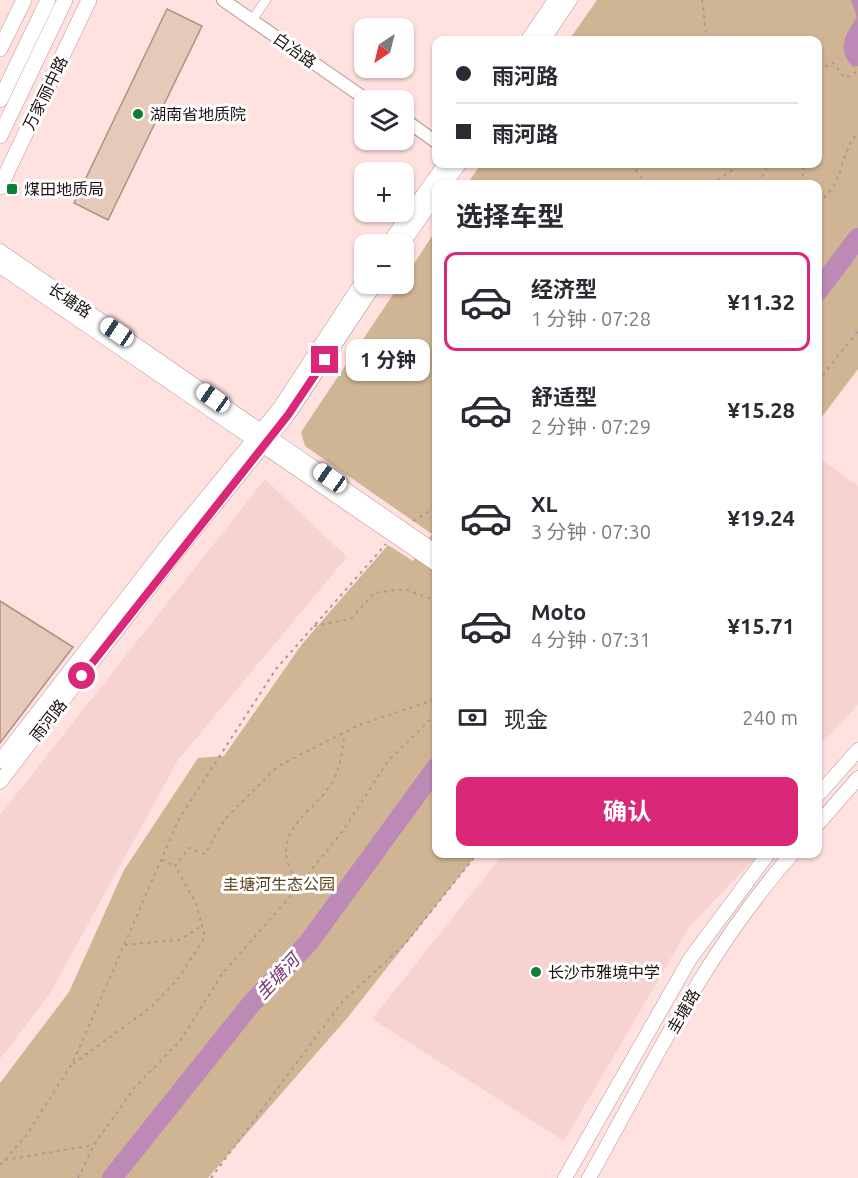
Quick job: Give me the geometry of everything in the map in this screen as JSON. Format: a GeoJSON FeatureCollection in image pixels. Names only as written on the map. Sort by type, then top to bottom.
{"type":"FeatureCollection","features":[{"type":"Feature","properties":{"kind":"main road"},"geometry":{"type":"LineString","coordinates":[[0,49],[24,0]]}},
{"type":"Feature","properties":{"kind":"main road"},"geometry":{"type":"LineString","coordinates":[[0,100],[48,0]]}},
{"type":"Feature","properties":{"kind":"main road"},"geometry":{"type":"LineString","coordinates":[[0,136],[65,0]]}},
{"type":"Feature","properties":{"kind":"main road","name":"万家丽中路"},"geometry":{"type":"LineString","coordinates":[[0,187],[89,0]]}},
{"type":"Feature","properties":{"kind":"main road"},"geometry":{"type":"LineString","coordinates":[[531,36],[555,0]]}},
{"type":"Feature","properties":{"kind":"main road"},"geometry":{"type":"LineString","coordinates":[[546,36],[570,0]]}},
{"type":"Feature","properties":{"kind":"main road"},"geometry":{"type":"LineString","coordinates":[[442,180],[452,168]]}},
{"type":"Feature","properties":{"kind":"main road"},"geometry":{"type":"LineString","coordinates":[[396,234],[432,191]]}},
{"type":"Feature","properties":{"kind":"main road"},"geometry":{"type":"LineString","coordinates":[[409,234],[432,202]]}},
{"type":"Feature","properties":{"kind":"main road","name":"长塘路"},"geometry":{"type":"LineString","coordinates":[[0,251],[262,438]]}},
{"type":"Feature","properties":{"kind":"main road","name":"长塘路"},"geometry":{"type":"LineString","coordinates":[[0,266],[427,549]]}},
{"type":"Feature","properties":{"kind":"main road","name":"雨河路"},"geometry":{"type":"LineString","coordinates":[[0,782],[262,438],[354,294]]}},
{"type":"Feature","properties":{"kind":"main road","name":"雨河路"},"geometry":{"type":"LineString","coordinates":[[0,761],[175,535],[300,398],[368,294]]}},
{"type":"Feature","properties":{"kind":"main road"},"geometry":{"type":"LineString","coordinates":[[822,790],[858,750]]}},
{"type":"Feature","properties":{"kind":"main road"},"geometry":{"type":"LineString","coordinates":[[822,779],[837,773]]}},
{"type":"Feature","properties":{"kind":"main road"},"geometry":{"type":"LineString","coordinates":[[822,819],[858,778]]}},
{"type":"Feature","properties":{"kind":"main road","name":"圭塘路"},"geometry":{"type":"LineString","coordinates":[[565,1178],[690,959],[764,858]]}},
{"type":"Feature","properties":{"kind":"main road","name":"圭塘路"},"geometry":{"type":"LineString","coordinates":[[589,1178],[710,965],[742,916],[789,858]]}},
{"type":"Feature","properties":{"kind":"street","name":"白冶路"},"geometry":{"type":"LineString","coordinates":[[223,0],[362,90]]}},
{"type":"Feature","properties":{"kind":"street","name":"白冶路"},"geometry":{"type":"LineString","coordinates":[[233,0],[254,18],[354,91]]}},
{"type":"Feature","properties":{"kind":"street"},"geometry":{"type":"LineString","coordinates":[[254,18],[266,0]]}},
{"type":"Feature","properties":{"kind":"street"},"geometry":{"type":"LineString","coordinates":[[414,126],[432,139]]}},
{"type":"Feature","properties":{"kind":"street"},"geometry":{"type":"LineString","coordinates":[[414,133],[432,146]]}},
{"type":"Feature","properties":{"kind":"path"},"geometry":{"type":"LineString","coordinates":[[702,0],[706,36]]}},
{"type":"Feature","properties":{"kind":"path"},"geometry":{"type":"LineString","coordinates":[[822,67],[833,63],[845,78],[858,71]]}},
{"type":"Feature","properties":{"kind":"path"},"geometry":{"type":"LineString","coordinates":[[822,199],[829,195],[838,178],[846,149],[858,132]]}},
{"type":"Feature","properties":{"kind":"path"},"geometry":{"type":"LineString","coordinates":[[634,168],[644,180]]}},
{"type":"Feature","properties":{"kind":"path"},"geometry":{"type":"LineString","coordinates":[[717,180],[734,168]]}},
{"type":"Feature","properties":{"kind":"path"},"geometry":{"type":"LineString","coordinates":[[822,376],[858,331]]}},
{"type":"Feature","properties":{"kind":"path"},"geometry":{"type":"LineString","coordinates":[[0,1165],[26,1136],[70,1066],[179,819],[276,669],[398,531],[432,510]]}},
{"type":"Feature","properties":{"kind":"path"},"geometry":{"type":"LineString","coordinates":[[314,626],[351,619],[374,593],[405,589],[432,599]]}},
{"type":"Feature","properties":{"kind":"path"},"geometry":{"type":"LineString","coordinates":[[175,866],[189,848],[205,854],[224,820],[278,766],[344,733],[432,700]]}},
{"type":"Feature","properties":{"kind":"path"},"geometry":{"type":"LineString","coordinates":[[78,1178],[94,1145],[135,1087],[180,1041],[222,974],[299,886],[342,832],[388,761],[432,718]]}},
{"type":"Feature","properties":{"kind":"path"},"geometry":{"type":"LineString","coordinates":[[299,886],[287,860],[289,835],[304,813],[328,789],[342,755],[344,733]]}},
{"type":"Feature","properties":{"kind":"path"},"geometry":{"type":"LineString","coordinates":[[211,1178],[342,1002],[405,944],[474,858]]}},
{"type":"Feature","properties":{"kind":"path"},"geometry":{"type":"LineString","coordinates":[[70,1066],[150,1008],[177,980],[205,937],[196,903],[175,866],[162,860]]}},
{"type":"Feature","properties":{"kind":"path"},"geometry":{"type":"LineString","coordinates":[[124,945],[179,940],[202,926]]}},
{"type":"Feature","properties":{"kind":"path"},"geometry":{"type":"LineString","coordinates":[[5,1160],[94,1145]]}},
{"type":"Feature","properties":{"kind":"shaded area"},"geometry":{"type":"Polygon","coordinates":[[[851,0],[858,0],[858,66],[853,67],[844,48],[846,36],[857,17],[851,0]]]}},
{"type":"Feature","properties":{"kind":"shaded area"},"geometry":{"type":"Polygon","coordinates":[[[822,460],[858,486],[858,705],[822,743],[822,460]]]}},
{"type":"Feature","properties":{"kind":"shaded area"},"geometry":{"type":"Polygon","coordinates":[[[265,479],[347,557],[178,760],[51,992],[0,1059],[0,815],[265,479]]]}},
{"type":"Feature","properties":{"kind":"shaded area","name":"长沙市雅境中学"},"geometry":{"type":"Polygon","coordinates":[[[500,858],[755,858],[690,926],[564,1141],[372,1019],[500,858]]]}},
{"type":"Feature","properties":{"kind":"green space"},"geometry":{"type":"Polygon","coordinates":[[[597,0],[858,0],[858,369],[822,417],[822,180],[470,180],[478,168],[822,168],[822,36],[572,36],[597,0]]]}},
{"type":"Feature","properties":{"kind":"green space","name":"圭塘河生态公园"},"geometry":{"type":"Polygon","coordinates":[[[432,236],[432,534],[305,446],[301,432],[393,294],[414,294],[414,264],[432,236]]]}},
{"type":"Feature","properties":{"kind":"green space","name":"圭塘河生态公园"},"geometry":{"type":"Polygon","coordinates":[[[432,534],[432,858],[474,858],[348,1017],[208,1178],[0,1178],[0,1083],[69,992],[124,870],[198,758],[224,756],[302,644],[388,545],[413,561],[432,534]]]}},
{"type":"Feature","properties":{"kind":"building","name":"湖南省地质院"},"geometry":{"type":"Polygon","coordinates":[[[167,9],[202,26],[108,220],[74,203],[167,9]]]}},
{"type":"Feature","properties":{"kind":"building"},"geometry":{"type":"Polygon","coordinates":[[[0,601],[73,647],[0,743],[0,601]]]}},
{"type":"Feature","properties":{"kind":"waterway","name":"圭塘河"},"geometry":{"type":"LineString","coordinates":[[822,286],[858,238]]}},
{"type":"Feature","properties":{"kind":"waterway","name":"圭塘河"},"geometry":{"type":"LineString","coordinates":[[112,1178],[251,1004],[309,942],[432,773]]}},
{"type":"Feature","properties":{"kind":"place","name":"湖南省地质院"},"geometry":{"type":"Point","coordinates":[138,114]}},
{"type":"Feature","properties":{"kind":"place","name":"煤田地质局"},"geometry":{"type":"Point","coordinates":[12,189]}},
{"type":"Feature","properties":{"kind":"place","name":"长沙市雅境中学"},"geometry":{"type":"Point","coordinates":[536,972]}},
{"type":"Feature","properties":{"kind":"route"},"geometry":{"type":"LineString","coordinates":[[82,676],[178,551],[275,432],[325,360]]}}]}
